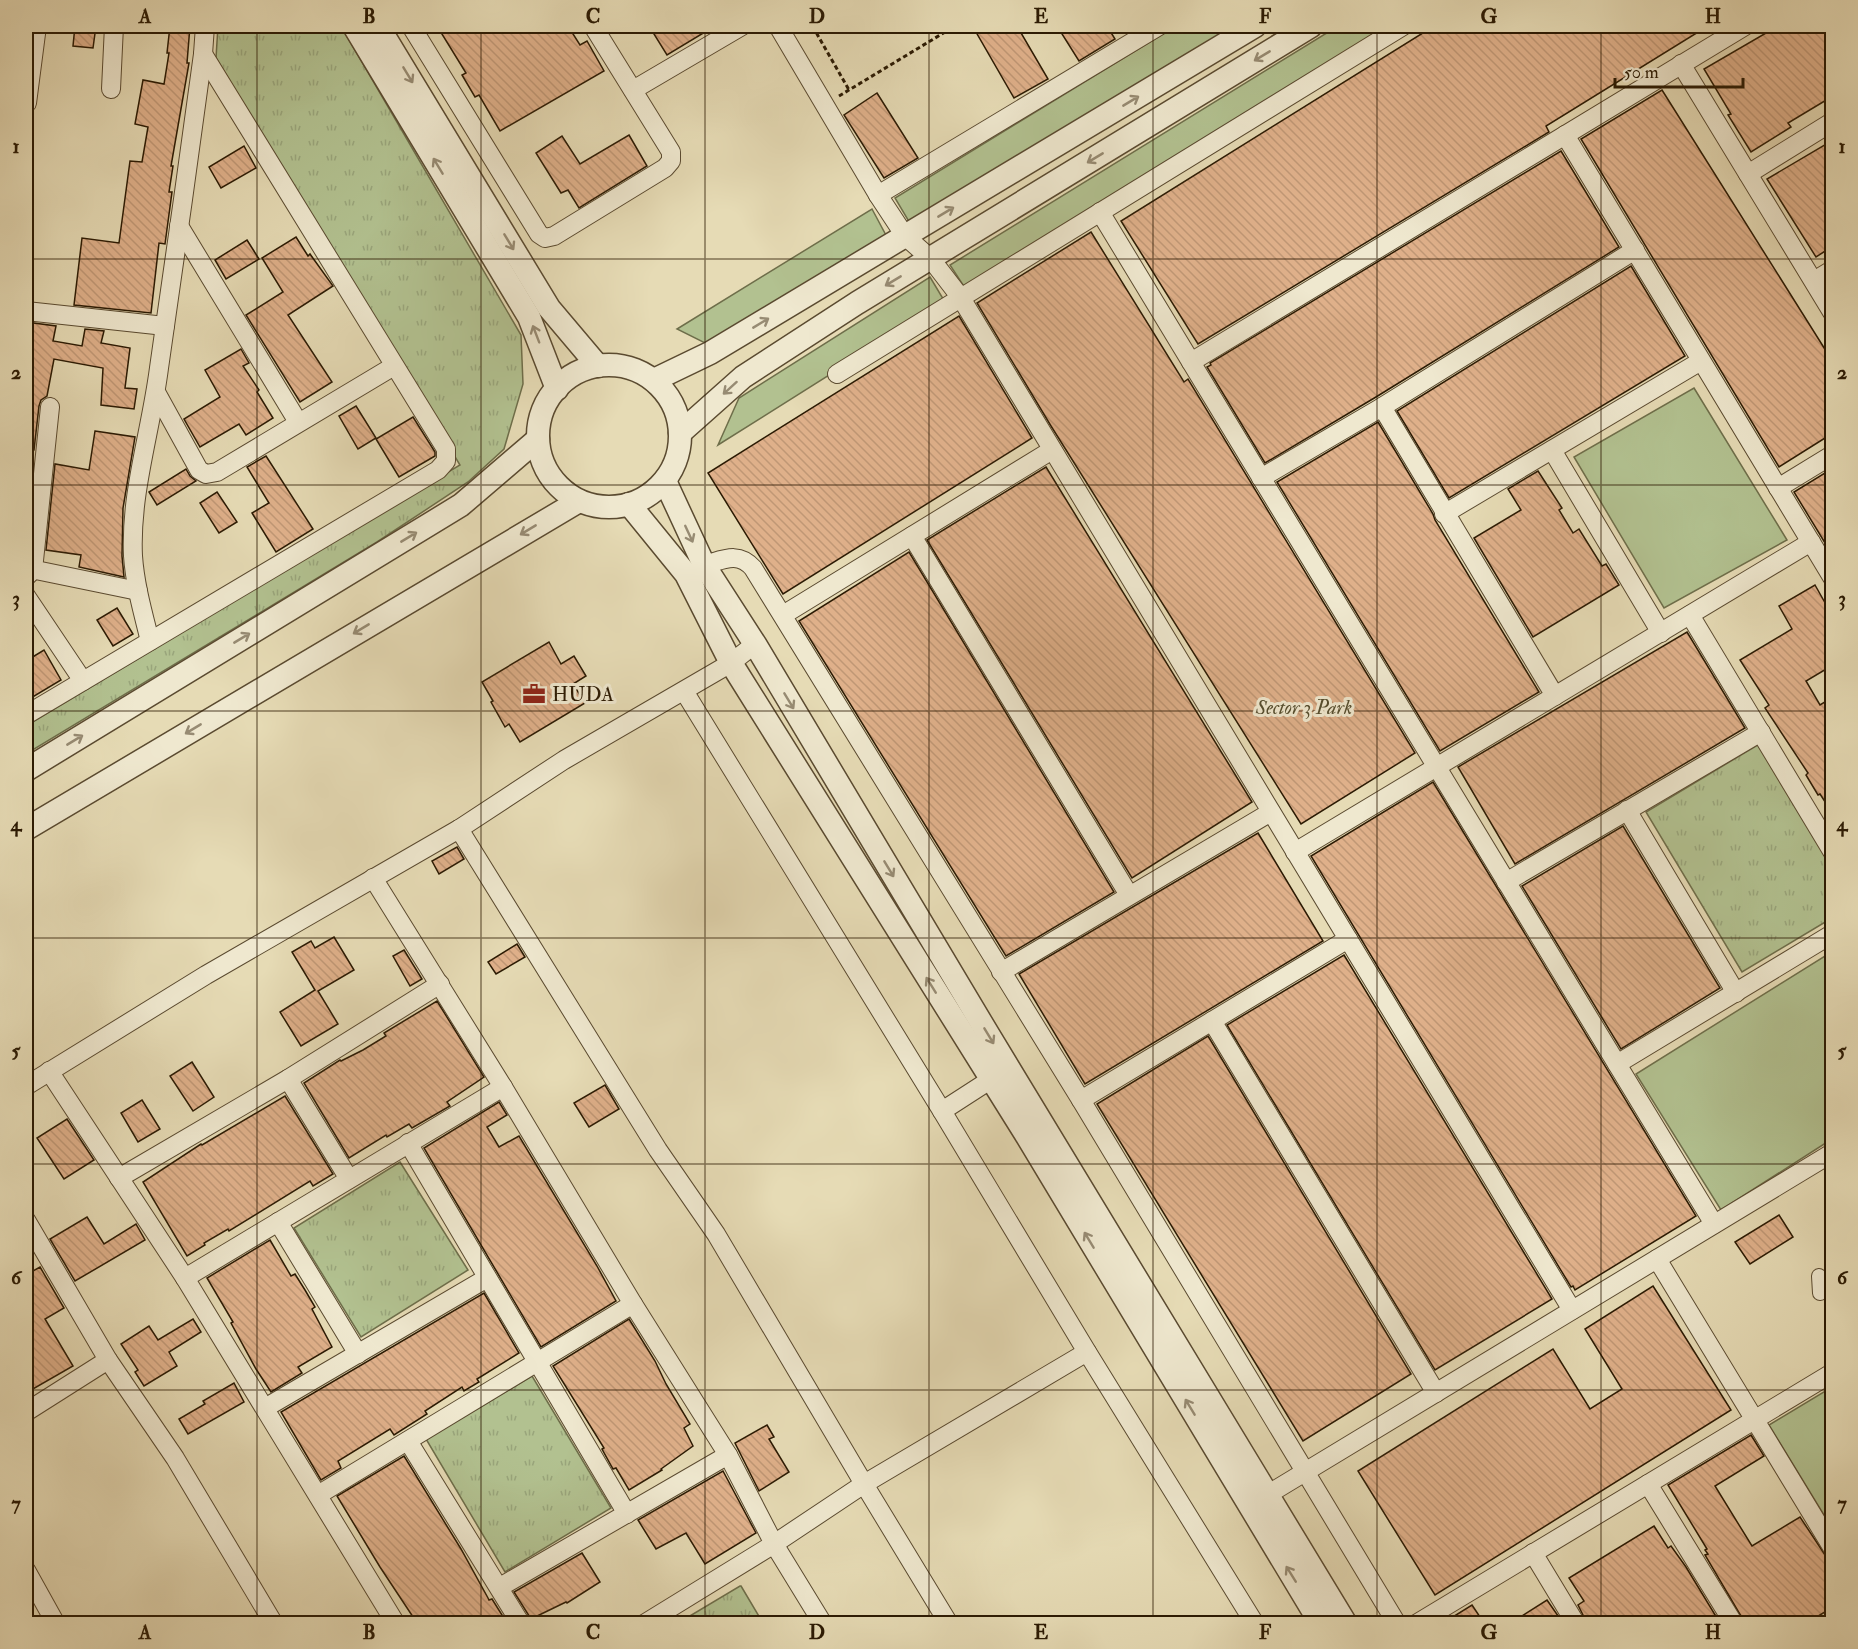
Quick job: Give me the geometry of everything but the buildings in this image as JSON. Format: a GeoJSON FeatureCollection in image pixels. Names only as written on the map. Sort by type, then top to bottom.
{"type":"FeatureCollection","features":[{"type":"Feature","properties":{"kind":"street"},"geometry":{"type":"LineString","coordinates":[[27,103],[37,26]]}},
{"type":"Feature","properties":{"kind":"street"},"geometry":{"type":"LineString","coordinates":[[111,89],[114,26]]}},
{"type":"Feature","properties":{"kind":"street"},"geometry":{"type":"LineString","coordinates":[[150,641],[138,591],[133,557],[133,523],[156,392],[205,26]]}},
{"type":"Feature","properties":{"kind":"street"},"geometry":{"type":"LineString","coordinates":[[354,26],[529,317],[557,389]]}},
{"type":"Feature","properties":{"kind":"street"},"geometry":{"type":"LineString","coordinates":[[378,26],[549,308],[598,366]]}},
{"type":"Feature","properties":{"kind":"street"},"geometry":{"type":"LineString","coordinates":[[411,26],[539,234],[545,238],[554,236],[655,175],[671,161],[671,152],[593,26]]}},
{"type":"Feature","properties":{"kind":"street"},"geometry":{"type":"LineString","coordinates":[[633,90],[742,26]]}},
{"type":"Feature","properties":{"kind":"street"},"geometry":{"type":"LineString","coordinates":[[777,26],[878,195],[906,236],[931,259],[961,298],[1572,1310]]}},
{"type":"Feature","properties":{"kind":"street"},"geometry":{"type":"LineString","coordinates":[[878,195],[1159,26]]}},
{"type":"Feature","properties":{"kind":"street"},"geometry":{"type":"LineString","coordinates":[[654,380],[710,353],[1255,26]]}},
{"type":"Feature","properties":{"kind":"street"},"geometry":{"type":"LineString","coordinates":[[680,433],[743,377],[857,303],[1311,26]]}},
{"type":"Feature","properties":{"kind":"street"},"geometry":{"type":"LineString","coordinates":[[837,374],[1403,26]]}},
{"type":"Feature","properties":{"kind":"street"},"geometry":{"type":"LineString","coordinates":[[1191,362],[1744,26]]}},
{"type":"Feature","properties":{"kind":"street"},"geometry":{"type":"LineString","coordinates":[[26,715],[438,470],[446,461],[446,450],[203,54]]}},
{"type":"Feature","properties":{"kind":"street"},"geometry":{"type":"LineString","coordinates":[[1681,64],[1833,312]]}},
{"type":"Feature","properties":{"kind":"street"},"geometry":{"type":"LineString","coordinates":[[1748,174],[1833,122]]}},
{"type":"Feature","properties":{"kind":"street"},"geometry":{"type":"LineString","coordinates":[[1565,135],[1833,577]]}},
{"type":"Feature","properties":{"kind":"street"},"geometry":{"type":"LineString","coordinates":[[1100,212],[1714,1224]]}},
{"type":"Feature","properties":{"kind":"street"},"geometry":{"type":"LineString","coordinates":[[179,226],[298,422]]}},
{"type":"Feature","properties":{"kind":"street"},"geometry":{"type":"LineString","coordinates":[[1261,478],[1382,407],[1635,250]]}},
{"type":"Feature","properties":{"kind":"street"},"geometry":{"type":"LineString","coordinates":[[1814,281],[1833,270]]}},
{"type":"Feature","properties":{"kind":"street"},"geometry":{"type":"LineString","coordinates":[[26,311],[165,326]]}},
{"type":"Feature","properties":{"kind":"street"},"geometry":{"type":"LineString","coordinates":[[1444,514],[1701,361]]}},
{"type":"Feature","properties":{"kind":"street"},"geometry":{"type":"LineString","coordinates":[[156,392],[199,470],[206,474],[217,472],[394,366]]}},
{"type":"Feature","properties":{"kind":"street"},"geometry":{"type":"LineString","coordinates":[[598,366],[627,368],[654,380],[667,395],[676,413],[680,433],[679,450],[674,466],[665,481],[649,495],[629,504],[612,507],[595,506],[579,501],[563,490],[550,476],[542,458],[538,439],[540,421],[546,404],[557,389],[576,374],[598,366]]}},
{"type":"Feature","properties":{"kind":"street"},"geometry":{"type":"LineString","coordinates":[[50,407],[28,572],[138,591]]}},
{"type":"Feature","properties":{"kind":"street"},"geometry":{"type":"LineString","coordinates":[[1382,407],[1555,696]]}},
{"type":"Feature","properties":{"kind":"street"},"geometry":{"type":"LineString","coordinates":[[26,770],[461,505],[538,439]]}},
{"type":"Feature","properties":{"kind":"street"},"geometry":{"type":"LineString","coordinates":[[783,615],[1052,450]]}},
{"type":"Feature","properties":{"kind":"street"},"geometry":{"type":"LineString","coordinates":[[1552,450],[1661,633]]}},
{"type":"Feature","properties":{"kind":"street"},"geometry":{"type":"LineString","coordinates":[[1778,488],[1833,455]]}},
{"type":"Feature","properties":{"kind":"street"},"geometry":{"type":"LineString","coordinates":[[665,481],[704,565],[754,644],[1258,1500],[1321,1623]]}},
{"type":"Feature","properties":{"kind":"street"},"geometry":{"type":"LineString","coordinates":[[26,829],[579,501]]}},
{"type":"Feature","properties":{"kind":"street"},"geometry":{"type":"LineString","coordinates":[[629,504],[686,574],[731,663],[990,1080],[1258,1500],[1346,1623]]}},
{"type":"Feature","properties":{"kind":"street"},"geometry":{"type":"LineString","coordinates":[[912,536],[1129,895]]}},
{"type":"Feature","properties":{"kind":"street"},"geometry":{"type":"LineString","coordinates":[[1295,852],[1811,542]]}},
{"type":"Feature","properties":{"kind":"street"},"geometry":{"type":"LineString","coordinates":[[704,565],[738,558],[746,560],[753,568],[1081,1100],[1397,1623]]}},
{"type":"Feature","properties":{"kind":"street"},"geometry":{"type":"LineString","coordinates":[[26,596],[83,681]]}},
{"type":"Feature","properties":{"kind":"street"},"geometry":{"type":"LineString","coordinates":[[1690,615],[1833,851]]}},
{"type":"Feature","properties":{"kind":"street"},"geometry":{"type":"LineString","coordinates":[[26,1086],[196,981],[459,829],[564,760],[731,663],[754,644]]}},
{"type":"Feature","properties":{"kind":"street"},"geometry":{"type":"LineString","coordinates":[[684,691],[1255,1623]]}},
{"type":"Feature","properties":{"kind":"street"},"geometry":{"type":"LineString","coordinates":[[1506,882],[1761,732]]}},
{"type":"Feature","properties":{"kind":"street"},"geometry":{"type":"LineString","coordinates":[[1627,810],[1736,993]]}},
{"type":"Feature","properties":{"kind":"street"},"geometry":{"type":"LineString","coordinates":[[1001,972],[1271,812]]}},
{"type":"Feature","properties":{"kind":"street"},"geometry":{"type":"LineString","coordinates":[[459,829],[658,1150],[716,1234],[949,1623]]}},
{"type":"Feature","properties":{"kind":"street"},"geometry":{"type":"LineString","coordinates":[[374,878],[633,1304],[728,1455],[774,1544],[823,1623]]}},
{"type":"Feature","properties":{"kind":"street"},"geometry":{"type":"LineString","coordinates":[[1617,1064],[1833,934]]}},
{"type":"Feature","properties":{"kind":"street"},"geometry":{"type":"LineString","coordinates":[[1081,1100],[1348,939]]}},
{"type":"Feature","properties":{"kind":"street"},"geometry":{"type":"LineString","coordinates":[[119,1178],[288,1079],[440,984]]}},
{"type":"Feature","properties":{"kind":"street"},"geometry":{"type":"LineString","coordinates":[[1212,1021],[1436,1393]]}},
{"type":"Feature","properties":{"kind":"street"},"geometry":{"type":"LineString","coordinates":[[48,1071],[185,1278],[396,1623]]}},
{"type":"Feature","properties":{"kind":"street"},"geometry":{"type":"LineString","coordinates":[[288,1079],[349,1179]]}},
{"type":"Feature","properties":{"kind":"street"},"geometry":{"type":"LineString","coordinates":[[942,1111],[990,1080]]}},
{"type":"Feature","properties":{"kind":"street"},"geometry":{"type":"LineString","coordinates":[[185,1278],[503,1087]]}},
{"type":"Feature","properties":{"kind":"street"},"geometry":{"type":"LineString","coordinates":[[408,1143],[627,1514]]}},
{"type":"Feature","properties":{"kind":"street"},"geometry":{"type":"LineString","coordinates":[[1258,1500],[1833,1153]]}},
{"type":"Feature","properties":{"kind":"street"},"geometry":{"type":"LineString","coordinates":[[26,1220],[32,1249],[175,1458],[274,1623]]}},
{"type":"Feature","properties":{"kind":"street"},"geometry":{"type":"LineString","coordinates":[[278,1222],[357,1354]]}},
{"type":"Feature","properties":{"kind":"street"},"geometry":{"type":"LineString","coordinates":[[1657,1259],[1833,1546]]}},
{"type":"Feature","properties":{"kind":"street"},"geometry":{"type":"LineString","coordinates":[[1818,1276],[1820,1293]]}},
{"type":"Feature","properties":{"kind":"street"},"geometry":{"type":"LineString","coordinates":[[265,1408],[487,1278]]}},
{"type":"Feature","properties":{"kind":"street"},"geometry":{"type":"LineString","coordinates":[[318,1495],[633,1304]]}},
{"type":"Feature","properties":{"kind":"street"},"geometry":{"type":"LineString","coordinates":[[644,1623],[774,1544],[864,1484],[1087,1352]]}},
{"type":"Feature","properties":{"kind":"street"},"geometry":{"type":"LineString","coordinates":[[26,1412],[108,1360]]}},
{"type":"Feature","properties":{"kind":"street"},"geometry":{"type":"LineString","coordinates":[[1416,1623],[1833,1372]]}},
{"type":"Feature","properties":{"kind":"street"},"geometry":{"type":"LineString","coordinates":[[408,1441],[521,1623]]}},
{"type":"Feature","properties":{"kind":"street"},"geometry":{"type":"LineString","coordinates":[[500,1587],[728,1455]]}},
{"type":"Feature","properties":{"kind":"street"},"geometry":{"type":"LineString","coordinates":[[1648,1484],[1734,1623]]}},
{"type":"Feature","properties":{"kind":"street"},"geometry":{"type":"LineString","coordinates":[[1533,1553],[1576,1623]]}},
{"type":"Feature","properties":{"kind":"street"},"geometry":{"type":"LineString","coordinates":[[26,1570],[56,1623]]}},
{"type":"Feature","properties":{"kind":"path"},"geometry":{"type":"LineString","coordinates":[[831,26],[817,34],[849,90],[955,26]]}},
{"type":"Feature","properties":{"kind":"green space"},"geometry":{"type":"Polygon","coordinates":[[[218,26],[341,26],[521,335],[523,384],[504,449],[468,482],[377,542],[26,754],[26,726],[460,465],[216,58],[218,26]]]}},
{"type":"Feature","properties":{"kind":"green space"},"geometry":{"type":"Polygon","coordinates":[[[1176,26],[1237,26],[911,225],[895,198],[1176,26]]]}},
{"type":"Feature","properties":{"kind":"green space"},"geometry":{"type":"Polygon","coordinates":[[[1338,26],[1391,26],[965,288],[950,265],[1338,26]]]}},
{"type":"Feature","properties":{"kind":"green space"},"geometry":{"type":"Polygon","coordinates":[[[872,209],[888,239],[709,345],[677,329],[872,209]]]}},
{"type":"Feature","properties":{"kind":"green space"},"geometry":{"type":"Polygon","coordinates":[[[930,277],[945,302],[718,445],[739,398],[930,277]]]}},
{"type":"Feature","properties":{"kind":"green space"},"geometry":{"type":"Polygon","coordinates":[[[1694,388],[1787,540],[1664,608],[1574,457],[1694,388]]]}},
{"type":"Feature","properties":{"kind":"green space"},"geometry":{"type":"Polygon","coordinates":[[[1761,743],[1832,863],[1832,918],[1742,972],[1646,812],[1761,743]]]}},
{"type":"Feature","properties":{"kind":"green space"},"geometry":{"type":"Polygon","coordinates":[[[1825,956],[1832,968],[1832,1139],[1721,1210],[1636,1074],[1825,956]]]}},
{"type":"Feature","properties":{"kind":"green space"},"geometry":{"type":"Polygon","coordinates":[[[400,1162],[468,1270],[361,1337],[294,1228],[400,1162]]]}},
{"type":"Feature","properties":{"kind":"green space"},"geometry":{"type":"Polygon","coordinates":[[[532,1376],[611,1508],[505,1572],[426,1439],[532,1376]]]}},
{"type":"Feature","properties":{"kind":"green space"},"geometry":{"type":"Polygon","coordinates":[[[1832,1387],[1832,1528],[1769,1425],[1832,1387]]]}},
{"type":"Feature","properties":{"kind":"green space"},"geometry":{"type":"Polygon","coordinates":[[[740,1586],[763,1623],[678,1623],[740,1586]]]}},
{"type":"Feature","properties":{"kind":"place","name":"HUDA"},"geometry":{"type":"Point","coordinates":[534,694]}},
{"type":"Feature","properties":{"kind":"park label","name":"Sector 3 Park"},"geometry":{"type":"Point","coordinates":[1304,707]}}]}
